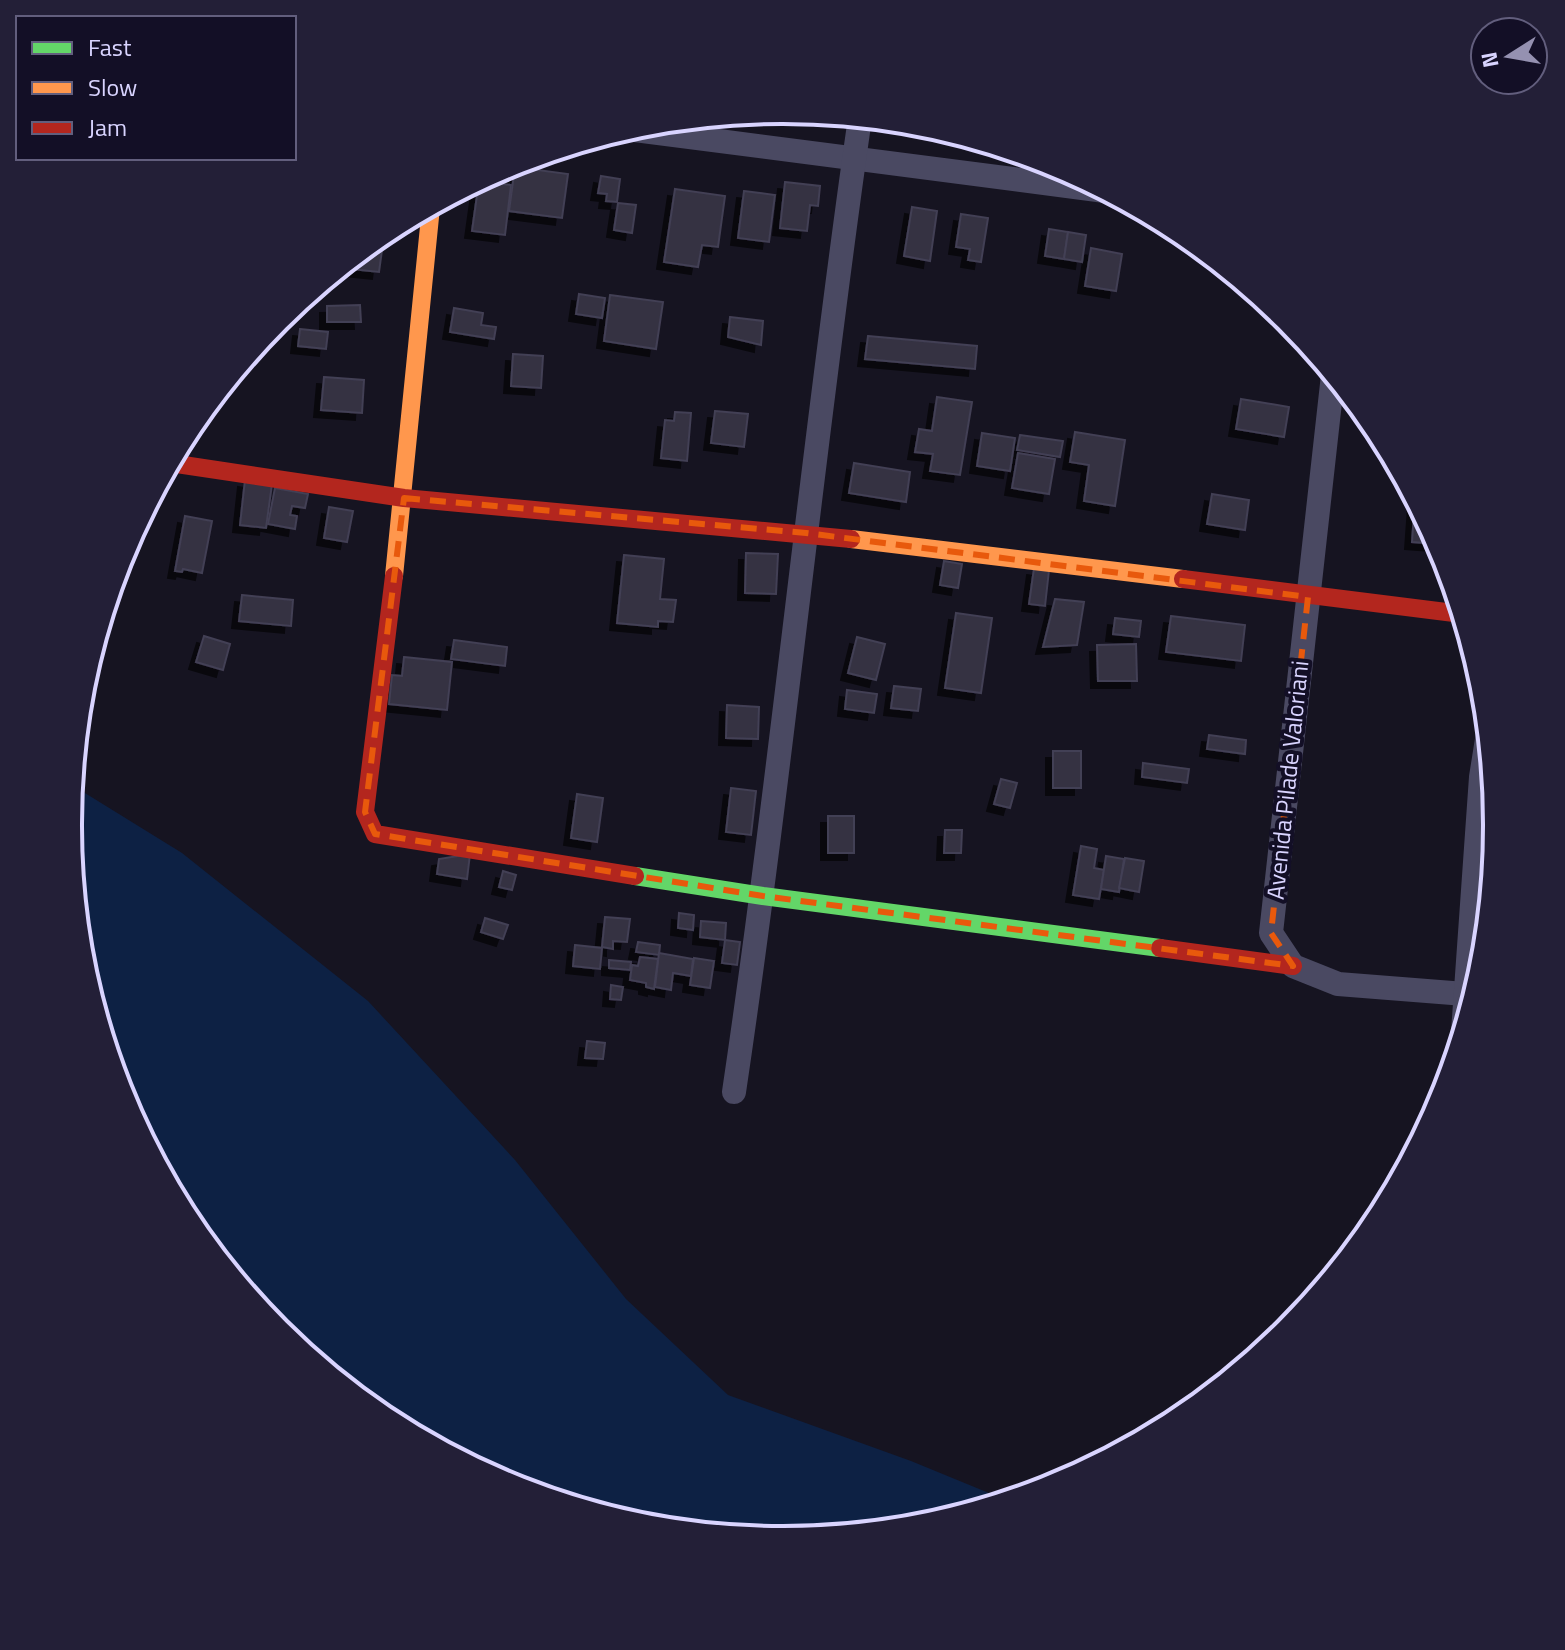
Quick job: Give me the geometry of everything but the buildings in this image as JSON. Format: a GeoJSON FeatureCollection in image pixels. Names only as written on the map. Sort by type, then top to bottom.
{"type":"FeatureCollection","features":[{"type":"Feature","properties":{"kind":"street"},"geometry":{"type":"LineString","coordinates":[[734,1092],[763,896],[858,129]]}},
{"type":"Feature","properties":{"kind":"street"},"geometry":{"type":"LineString","coordinates":[[668,134],[1068,186]]}},
{"type":"Feature","properties":{"kind":"street"},"geometry":{"type":"LineString","coordinates":[[430,219],[404,498],[365,812],[375,834],[763,896],[1293,966],[1338,984],[1462,994]]}},
{"type":"Feature","properties":{"kind":"street","name":"Avenida Pilade Valoriani"},"geometry":{"type":"LineString","coordinates":[[1293,966],[1271,933],[1331,391]]}},
{"type":"Feature","properties":{"kind":"street"},"geometry":{"type":"LineString","coordinates":[[182,465],[404,498],[806,533],[1450,613]]}},
{"type":"Feature","properties":{"kind":"street"},"geometry":{"type":"LineString","coordinates":[[1466,977],[1481,774]]}},
{"type":"Feature","properties":{"kind":"highlighted area"},"geometry":{"type":"Polygon","coordinates":[[[404,498],[806,533],[1308,597],[1271,933],[1293,966],[763,896],[375,834],[365,812],[404,498]]]}},
{"type":"Feature","properties":{"kind":"water"},"geometry":{"type":"Polygon","coordinates":[[[83,792],[182,853],[368,1001],[515,1160],[626,1299],[728,1395],[911,1461],[990,1494],[874,1520],[782,1526],[691,1520],[601,1502],[514,1472],[432,1432],[356,1381],[321,1352],[256,1287],[200,1214],[154,1135],[119,1050],[95,962],[83,871],[83,792]]]}},
{"type":"Feature","properties":{"kind":"traffic: fast"},"geometry":{"type":"LineString","coordinates":[[635,876],[763,896],[1160,948]]}},
{"type":"Feature","properties":{"kind":"traffic: slow"},"geometry":{"type":"LineString","coordinates":[[394,576],[430,219]]}},
{"type":"Feature","properties":{"kind":"traffic: slow"},"geometry":{"type":"LineString","coordinates":[[851,539],[1183,579]]}},
{"type":"Feature","properties":{"kind":"traffic: jam"},"geometry":{"type":"LineString","coordinates":[[182,465],[404,498],[851,539]]}},
{"type":"Feature","properties":{"kind":"traffic: jam"},"geometry":{"type":"LineString","coordinates":[[394,576],[365,812],[375,834],[635,876]]}},
{"type":"Feature","properties":{"kind":"traffic: jam"},"geometry":{"type":"LineString","coordinates":[[1183,579],[1450,612]]}},
{"type":"Feature","properties":{"kind":"traffic: jam"},"geometry":{"type":"LineString","coordinates":[[1160,948],[1293,966]]}}]}
